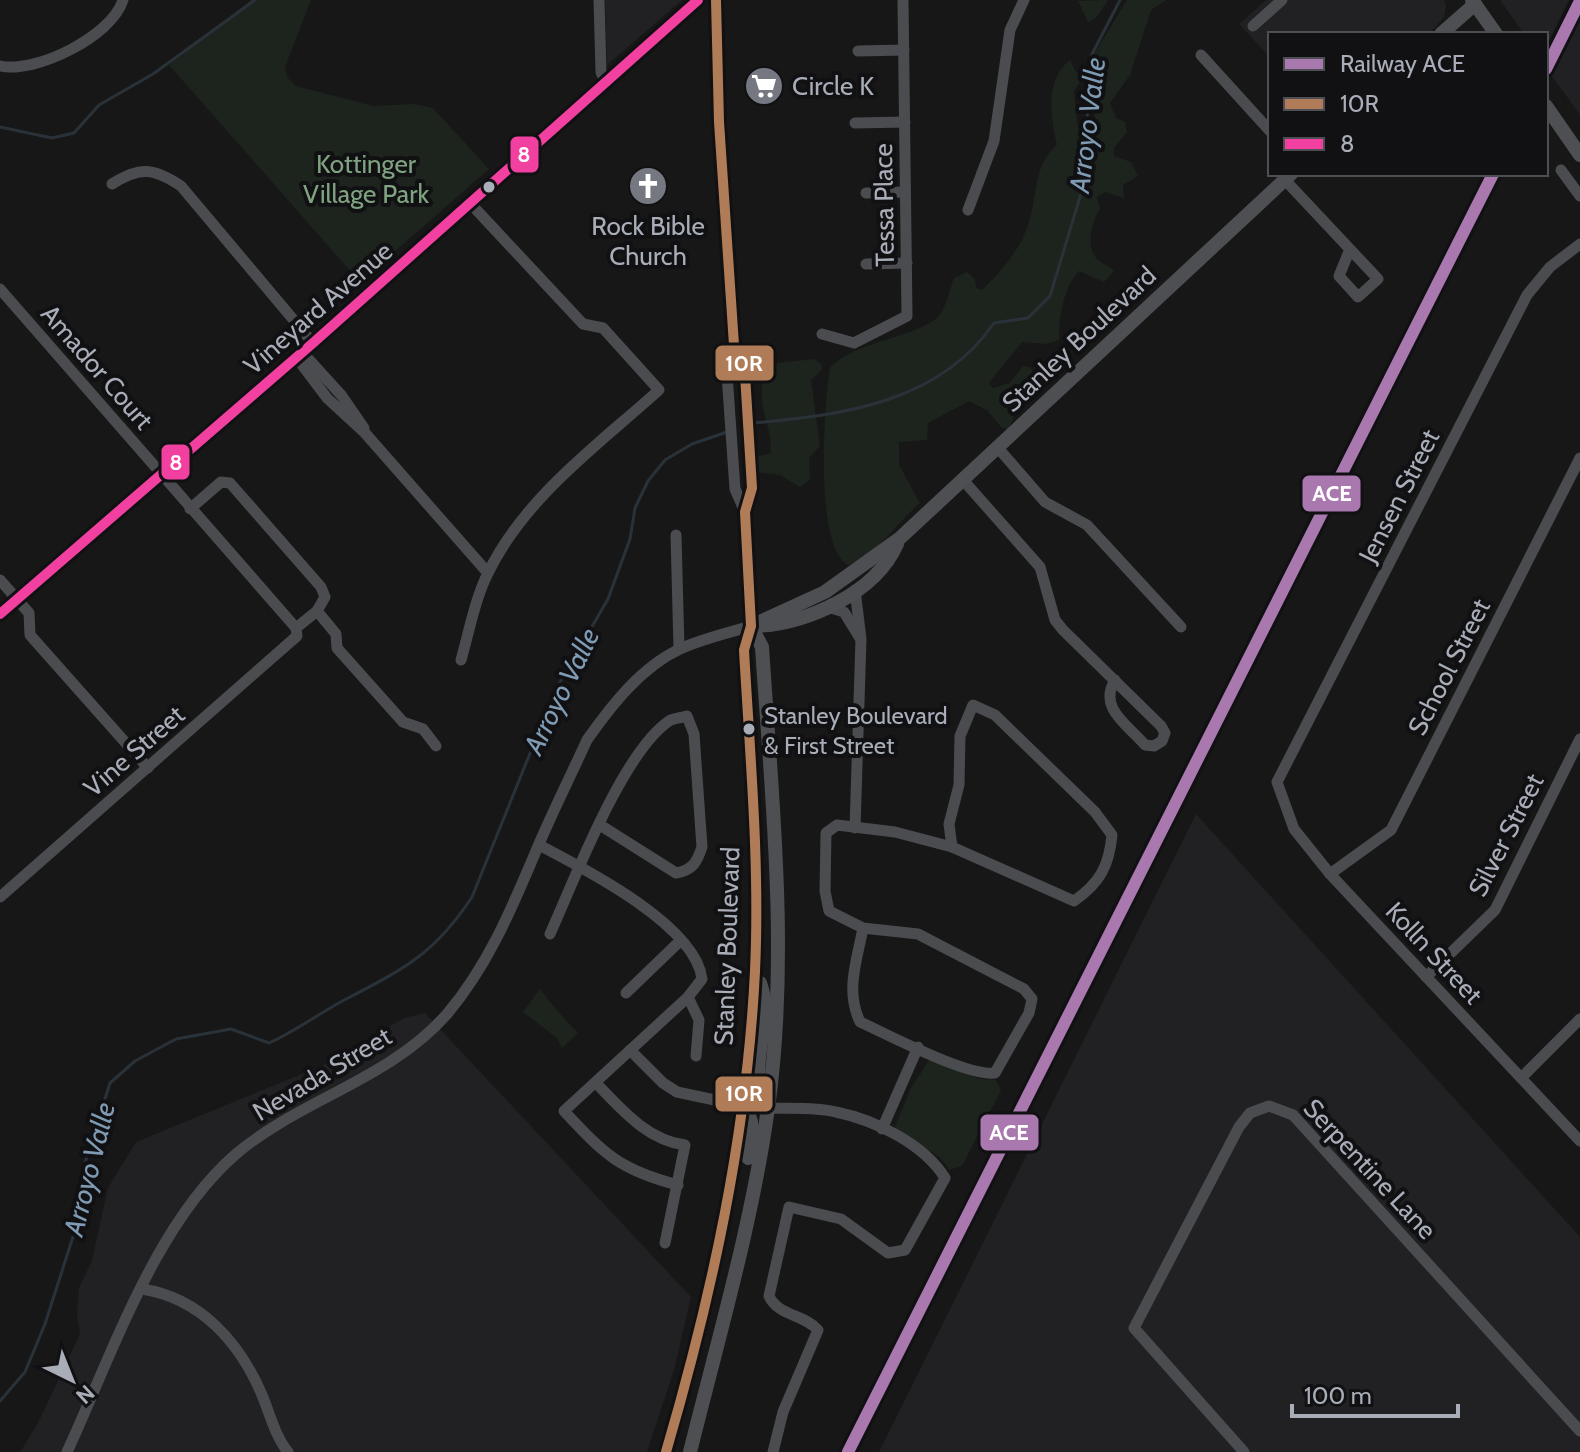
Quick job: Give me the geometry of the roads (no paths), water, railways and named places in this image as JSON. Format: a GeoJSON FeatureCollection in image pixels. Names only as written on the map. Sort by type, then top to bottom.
{"type":"FeatureCollection","features":[{"type":"Feature","properties":{"kind":"main road"},"geometry":{"type":"LineString","coordinates":[[1443,32],[1474,2],[1495,32]]}},
{"type":"Feature","properties":{"kind":"main road"},"geometry":{"type":"LineString","coordinates":[[1548,109],[1580,155]]}},
{"type":"Feature","properties":{"kind":"main road","name":"Stanley Boulevard"},"geometry":{"type":"LineString","coordinates":[[666,1452],[699,1333],[743,1106],[755,972],[755,843],[744,650],[751,626],[777,611],[825,592],[899,539],[1288,177]]}},
{"type":"Feature","properties":{"kind":"main road","name":"Stanley Boulevard"},"geometry":{"type":"LineString","coordinates":[[751,626],[779,625],[828,607],[877,571],[899,539]]}},
{"type":"Feature","properties":{"kind":"main road","name":"Stanley Boulevard"},"geometry":{"type":"LineString","coordinates":[[690,1452],[720,1337],[768,1108],[776,979],[777,871],[762,647],[751,626]]}},
{"type":"Feature","properties":{"kind":"main road"},"geometry":{"type":"LineString","coordinates":[[755,972],[763,1004],[758,1086],[768,1108]]}},
{"type":"Feature","properties":{"kind":"main road"},"geometry":{"type":"LineString","coordinates":[[741,1242],[741,1198],[753,1125],[751,1115],[743,1106]]}},
{"type":"Feature","properties":{"kind":"main road"},"geometry":{"type":"LineString","coordinates":[[699,1333],[720,1337]]}},
{"type":"Feature","properties":{"kind":"street"},"geometry":{"type":"LineString","coordinates":[[0,66],[37,66],[57,56],[108,25],[123,0]]}},
{"type":"Feature","properties":{"kind":"street"},"geometry":{"type":"LineString","coordinates":[[599,0],[601,72],[605,82]]}},
{"type":"Feature","properties":{"kind":"street","name":"Vineyard Avenue"},"geometry":{"type":"LineString","coordinates":[[0,614],[313,343],[698,0]]}},
{"type":"Feature","properties":{"kind":"street"},"geometry":{"type":"LineString","coordinates":[[716,0],[719,122],[734,345],[726,360],[735,489],[745,512]]}},
{"type":"Feature","properties":{"kind":"street","name":"Tessa Place"},"geometry":{"type":"LineString","coordinates":[[822,334],[854,343],[907,316],[903,0]]}},
{"type":"Feature","properties":{"kind":"street"},"geometry":{"type":"LineString","coordinates":[[968,210],[994,141],[1010,30],[1024,0]]}},
{"type":"Feature","properties":{"kind":"street"},"geometry":{"type":"LineString","coordinates":[[1253,26],[1282,0]]}},
{"type":"Feature","properties":{"kind":"street"},"geometry":{"type":"LineString","coordinates":[[858,51],[904,50]]}},
{"type":"Feature","properties":{"kind":"street"},"geometry":{"type":"LineString","coordinates":[[1201,55],[1268,129]]}},
{"type":"Feature","properties":{"kind":"street"},"geometry":{"type":"LineString","coordinates":[[855,123],[905,122]]}},
{"type":"Feature","properties":{"kind":"street"},"geometry":{"type":"LineString","coordinates":[[1561,170],[1580,196]]}},
{"type":"Feature","properties":{"kind":"street"},"geometry":{"type":"LineString","coordinates":[[112,184],[130,173],[159,171],[181,186],[313,343]]}},
{"type":"Feature","properties":{"kind":"street"},"geometry":{"type":"LineString","coordinates":[[1288,177],[1350,249]]}},
{"type":"Feature","properties":{"kind":"street"},"geometry":{"type":"LineString","coordinates":[[866,193],[905,192]]}},
{"type":"Feature","properties":{"kind":"street"},"geometry":{"type":"LineString","coordinates":[[461,660],[488,573],[542,495],[659,390],[603,328],[583,324],[470,203]]}},
{"type":"Feature","properties":{"kind":"street","name":"Jensen Street"},"geometry":{"type":"LineString","coordinates":[[1277,782],[1527,295],[1550,267],[1580,244]]}},
{"type":"Feature","properties":{"kind":"street"},"geometry":{"type":"LineString","coordinates":[[866,264],[907,263]]}},
{"type":"Feature","properties":{"kind":"street","name":"Amador Court"},"geometry":{"type":"LineString","coordinates":[[0,289],[296,632]]}},
{"type":"Feature","properties":{"kind":"street"},"geometry":{"type":"LineString","coordinates":[[734,345],[744,358],[752,488],[745,512],[751,626]]}},
{"type":"Feature","properties":{"kind":"street"},"geometry":{"type":"LineString","coordinates":[[299,355],[327,398],[365,433],[488,573]]}},
{"type":"Feature","properties":{"kind":"street"},"geometry":{"type":"LineString","coordinates":[[998,448],[1045,502],[1087,525],[1181,627]]}},
{"type":"Feature","properties":{"kind":"street","name":"School Street"},"geometry":{"type":"LineString","coordinates":[[1330,874],[1391,830],[1580,458]]}},
{"type":"Feature","properties":{"kind":"street"},"geometry":{"type":"LineString","coordinates":[[963,480],[1040,567],[1055,620],[1115,680],[1161,726],[1165,733],[1162,741],[1154,746],[1145,745],[1108,704],[1107,692],[1115,680]]}},
{"type":"Feature","properties":{"kind":"street"},"geometry":{"type":"LineString","coordinates":[[190,509],[221,482],[230,483],[321,587],[325,597],[317,611],[336,634],[337,648],[403,722],[423,729],[436,746]]}},
{"type":"Feature","properties":{"kind":"street"},"geometry":{"type":"LineString","coordinates":[[676,535],[679,649]]}},
{"type":"Feature","properties":{"kind":"street"},"geometry":{"type":"LineString","coordinates":[[0,580],[29,613],[30,635],[148,768]]}},
{"type":"Feature","properties":{"kind":"street"},"geometry":{"type":"LineString","coordinates":[[855,590],[861,639],[855,828]]}},
{"type":"Feature","properties":{"kind":"street"},"geometry":{"type":"LineString","coordinates":[[828,607],[844,612],[861,639]]}},
{"type":"Feature","properties":{"kind":"street","name":"Vine Street"},"geometry":{"type":"LineString","coordinates":[[0,897],[148,768],[317,611]]}},
{"type":"Feature","properties":{"kind":"street","name":"Nevada Street"},"geometry":{"type":"LineString","coordinates":[[67,1452],[156,1259],[191,1200],[236,1155],[282,1121],[364,1080],[400,1055],[447,1013],[483,967],[587,740],[609,709],[650,669],[679,649],[751,626]]}},
{"type":"Feature","properties":{"kind":"street"},"geometry":{"type":"LineString","coordinates":[[863,928],[851,980],[854,1010],[860,1022],[984,1074],[995,1073],[1029,1013],[1032,999],[1024,989],[918,934],[863,928],[829,911],[825,891],[826,833],[837,825],[895,832],[952,847],[1074,901],[1094,887],[1109,862],[1112,835],[1095,812],[995,715],[973,705],[960,736],[959,785],[949,824],[952,847]]}},
{"type":"Feature","properties":{"kind":"street"},"geometry":{"type":"LineString","coordinates":[[550,934],[600,825],[628,770],[670,720],[687,716],[694,734],[702,847],[697,862],[688,871],[676,873],[600,825]]}},
{"type":"Feature","properties":{"kind":"street","name":"Silver Street"},"geometry":{"type":"LineString","coordinates":[[1426,977],[1495,910],[1580,739]]}},
{"type":"Feature","properties":{"kind":"street","name":"Kolln Street"},"geometry":{"type":"LineString","coordinates":[[1277,782],[1294,829],[1330,874],[1580,1141]]}},
{"type":"Feature","properties":{"kind":"street"},"geometry":{"type":"LineString","coordinates":[[539,845],[581,866],[641,904],[700,963],[702,979],[688,997],[564,1111],[612,1160],[637,1174],[678,1185]]}},
{"type":"Feature","properties":{"kind":"street"},"geometry":{"type":"LineString","coordinates":[[626,993],[680,941]]}},
{"type":"Feature","properties":{"kind":"street"},"geometry":{"type":"LineString","coordinates":[[688,997],[699,1020],[696,1056]]}},
{"type":"Feature","properties":{"kind":"street"},"geometry":{"type":"LineString","coordinates":[[1521,1078],[1580,1019]]}},
{"type":"Feature","properties":{"kind":"street"},"geometry":{"type":"LineString","coordinates":[[882,1129],[918,1047]]}},
{"type":"Feature","properties":{"kind":"street"},"geometry":{"type":"LineString","coordinates":[[630,1050],[677,1092],[743,1106]]}},
{"type":"Feature","properties":{"kind":"street"},"geometry":{"type":"LineString","coordinates":[[596,1083],[634,1122],[674,1143],[685,1145],[665,1243]]}},
{"type":"Feature","properties":{"kind":"street","name":"Serpentine Lane"},"geometry":{"type":"LineString","coordinates":[[1244,1452],[1134,1328],[1239,1127],[1250,1113],[1269,1106],[1283,1109],[1297,1119],[1580,1431]]}},
{"type":"Feature","properties":{"kind":"street"},"geometry":{"type":"LineString","coordinates":[[768,1108],[836,1112],[882,1129],[928,1154],[945,1178],[905,1250],[888,1253],[841,1219],[789,1207],[769,1296],[779,1309],[811,1322],[818,1330],[783,1412],[773,1452]]}},
{"type":"Feature","properties":{"kind":"street"},"geometry":{"type":"LineString","coordinates":[[142,1289],[178,1299],[228,1336],[246,1359],[288,1452]]}},
{"type":"Feature","properties":{"kind":"waterway"},"geometry":{"type":"LineString","coordinates":[[0,127],[52,138],[74,133],[99,105],[153,74],[255,0]]}},
{"type":"Feature","properties":{"kind":"waterway","name":"Arroyo Valle"},"geometry":{"type":"LineString","coordinates":[[753,423],[854,409],[917,388],[946,371],[972,350],[994,323],[1028,318],[1050,296],[1083,187],[1091,56],[1120,0]]}},
{"type":"Feature","properties":{"kind":"waterway","name":"Arroyo Valle"},"geometry":{"type":"LineString","coordinates":[[0,1401],[25,1372],[45,1324],[79,1218],[85,1163],[110,1083],[135,1061],[176,1039],[231,1029],[269,1043],[404,967],[446,932],[472,897],[556,689],[608,599],[630,539],[635,508],[648,481],[665,460],[692,444],[727,432]]}},
{"type":"Feature","properties":{"kind":"rail line","name":"ACE"},"geometry":{"type":"LineString","coordinates":[[1548,65],[1580,1]]}},
{"type":"Feature","properties":{"kind":"rail line","name":"ACE"},"geometry":{"type":"LineString","coordinates":[[848,1452],[1492,176]]}},
{"type":"Feature","properties":{"kind":"place","name":"Circle K"},"geometry":{"type":"Point","coordinates":[764,86]}},
{"type":"Feature","properties":{"kind":"place","name":"Rock Bible Church"},"geometry":{"type":"Point","coordinates":[648,186]}},
{"type":"Feature","properties":{"kind":"place","name":"Stanley Boulevard & First Street"},"geometry":{"type":"Point","coordinates":[749,729]}},
{"type":"Feature","properties":{"kind":"park label","name":"Kottinger Village Park"},"geometry":{"type":"Point","coordinates":[366,179]}}]}
